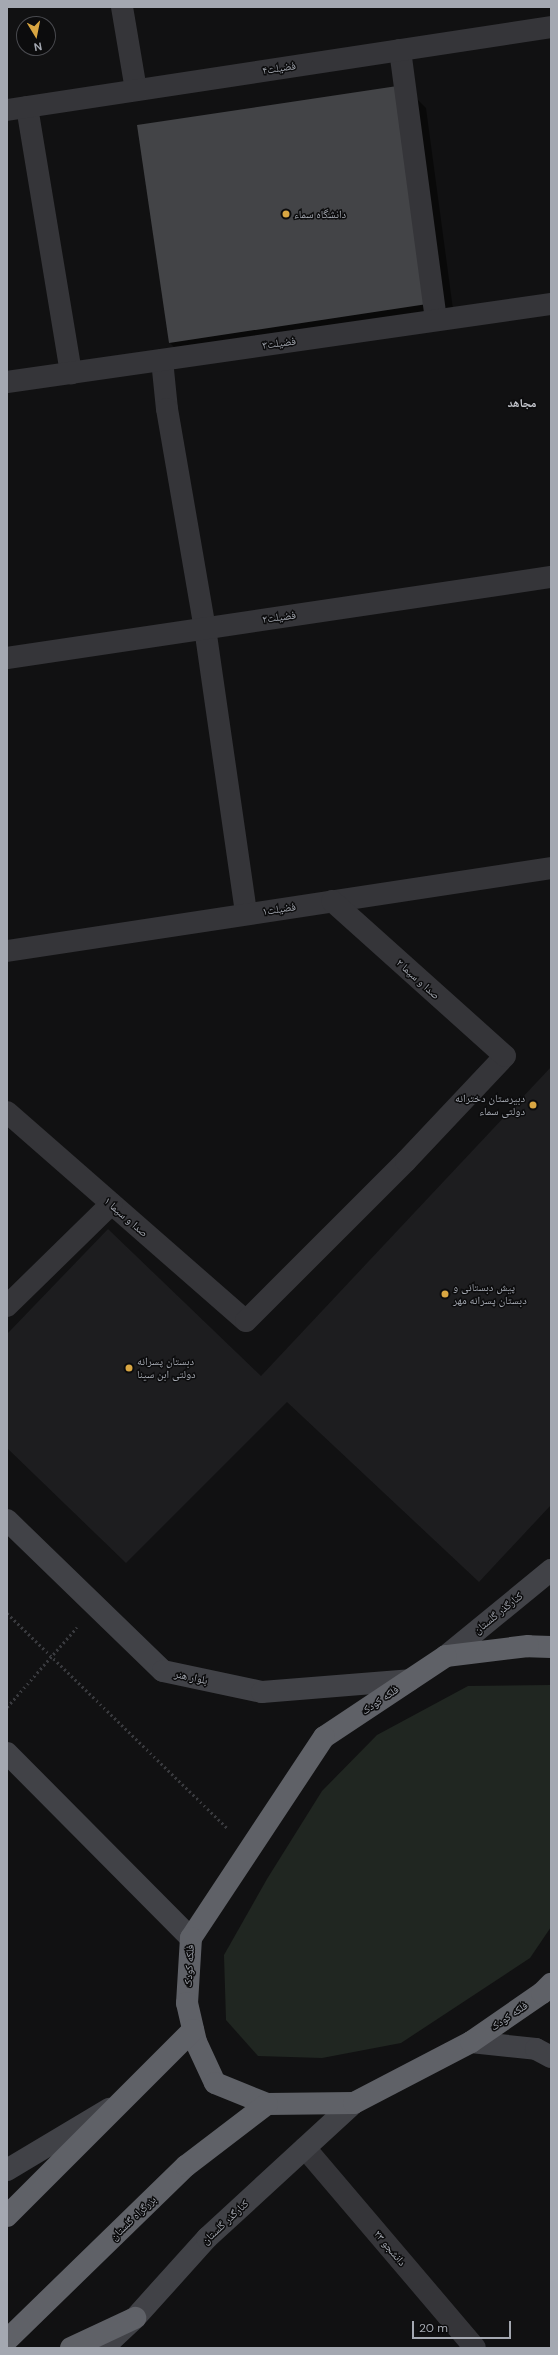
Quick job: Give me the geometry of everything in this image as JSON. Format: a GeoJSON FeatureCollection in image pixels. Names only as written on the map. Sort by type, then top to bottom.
{"type":"FeatureCollection","features":[{"type":"Feature","properties":{"kind":"highway"},"geometry":{"type":"LineString","coordinates":[[528,1646],[551,1630]]}},
{"type":"Feature","properties":{"kind":"highway","name":"فلکه کودک"},"geometry":{"type":"LineString","coordinates":[[551,1647],[528,1646],[446,1656],[324,1737],[191,1938],[187,2003],[193,2030],[215,2083],[267,2104],[354,2103],[471,2042],[542,1993],[551,1984]]}},
{"type":"Feature","properties":{"kind":"highway"},"geometry":{"type":"LineString","coordinates":[[7,2216],[193,2030]]}},
{"type":"Feature","properties":{"kind":"highway","name":"بزرگراه گلستان"},"geometry":{"type":"LineString","coordinates":[[7,2340],[186,2166],[267,2104]]}},
{"type":"Feature","properties":{"kind":"highway"},"geometry":{"type":"LineString","coordinates":[[71,2348],[135,2318]]}},
{"type":"Feature","properties":{"kind":"street"},"geometry":{"type":"LineString","coordinates":[[122,7],[136,90]]}},
{"type":"Feature","properties":{"kind":"street","name":"فضیلت۴"},"geometry":{"type":"LineString","coordinates":[[17,108],[551,27]]}},
{"type":"Feature","properties":{"kind":"street"},"geometry":{"type":"LineString","coordinates":[[400,50],[436,320]]}},
{"type":"Feature","properties":{"kind":"street"},"geometry":{"type":"LineString","coordinates":[[17,108],[71,373]]}},
{"type":"Feature","properties":{"kind":"street","name":"فضیلت۳"},"geometry":{"type":"LineString","coordinates":[[7,382],[551,304]]}},
{"type":"Feature","properties":{"kind":"street"},"geometry":{"type":"LineString","coordinates":[[162,360],[167,409],[204,628],[246,914]]}},
{"type":"Feature","properties":{"kind":"street","name":"فضیلت۲"},"geometry":{"type":"LineString","coordinates":[[7,658],[551,577]]}},
{"type":"Feature","properties":{"kind":"street","name":"فضیلت۱"},"geometry":{"type":"LineString","coordinates":[[7,950],[551,868]]}},
{"type":"Feature","properties":{"kind":"street","name":"صدا و سیما ۲"},"geometry":{"type":"LineString","coordinates":[[246,1321],[406,1161],[505,1056],[332,901]]}},
{"type":"Feature","properties":{"kind":"street","name":"صدا و سیما ۱"},"geometry":{"type":"LineString","coordinates":[[7,1112],[246,1321]]}},
{"type":"Feature","properties":{"kind":"street"},"geometry":{"type":"LineString","coordinates":[[7,1306],[111,1204]]}},
{"type":"Feature","properties":{"kind":"street","name":"بلوار هنر"},"geometry":{"type":"LineString","coordinates":[[7,1520],[162,1671],[262,1692],[410,1680]]}},
{"type":"Feature","properties":{"kind":"street","name":"کنارگذر گلستان"},"geometry":{"type":"LineString","coordinates":[[446,1656],[551,1570]]}},
{"type":"Feature","properties":{"kind":"street"},"geometry":{"type":"LineString","coordinates":[[7,1753],[191,1938]]}},
{"type":"Feature","properties":{"kind":"street"},"geometry":{"type":"LineString","coordinates":[[471,2042],[536,2049],[551,2057]]}},
{"type":"Feature","properties":{"kind":"street"},"geometry":{"type":"LineString","coordinates":[[7,2170],[122,2101]]}},
{"type":"Feature","properties":{"kind":"street","name":"کنارگذر گلستان"},"geometry":{"type":"LineString","coordinates":[[103,2348],[135,2318],[208,2238],[354,2103]]}},
{"type":"Feature","properties":{"kind":"street","name":"دانشجو ۲۳"},"geometry":{"type":"LineString","coordinates":[[305,2148],[475,2348]]}},
{"type":"Feature","properties":{"kind":"path"},"geometry":{"type":"LineString","coordinates":[[7,1707],[50,1655],[96,1606]]}},
{"type":"Feature","properties":{"kind":"path"},"geometry":{"type":"LineString","coordinates":[[7,1612],[249,1849]]}},
{"type":"Feature","properties":{"kind":"shaded area"},"geometry":{"type":"Polygon","coordinates":[[[551,1067],[551,1505],[479,1582],[287,1402],[126,1563],[7,1448],[7,1334],[108,1229],[261,1376],[551,1067]]]}},
{"type":"Feature","properties":{"kind":"shaded area"},"geometry":{"type":"Polygon","coordinates":[[[551,1685],[551,1927],[530,1958],[401,2043],[322,2058],[258,2056],[226,2020],[224,1955],[267,1879],[322,1791],[377,1735],[468,1686],[551,1685]]]}},
{"type":"Feature","properties":{"kind":"building","name":"دانشگاه سماء"},"geometry":{"type":"Polygon","coordinates":[[[404,85],[434,303],[169,343],[137,125],[404,85]]]}},
{"type":"Feature","properties":{"kind":"place","name":"دانشگاه سماء"},"geometry":{"type":"Point","coordinates":[286,214]}},
{"type":"Feature","properties":{"kind":"place","name":"دبیرستان دخترانه دولتی سماء"},"geometry":{"type":"Point","coordinates":[533,1105]}},
{"type":"Feature","properties":{"kind":"place","name":"پیش دبستانی و دبستان پسرانه مهر"},"geometry":{"type":"Point","coordinates":[445,1294]}},
{"type":"Feature","properties":{"kind":"place","name":"دبستان پسرانه دولتی ابن سینا"},"geometry":{"type":"Point","coordinates":[129,1368]}},
{"type":"Feature","properties":{"kind":"district","name":"مجاهد"},"geometry":{"type":"Point","coordinates":[522,404]}}]}
